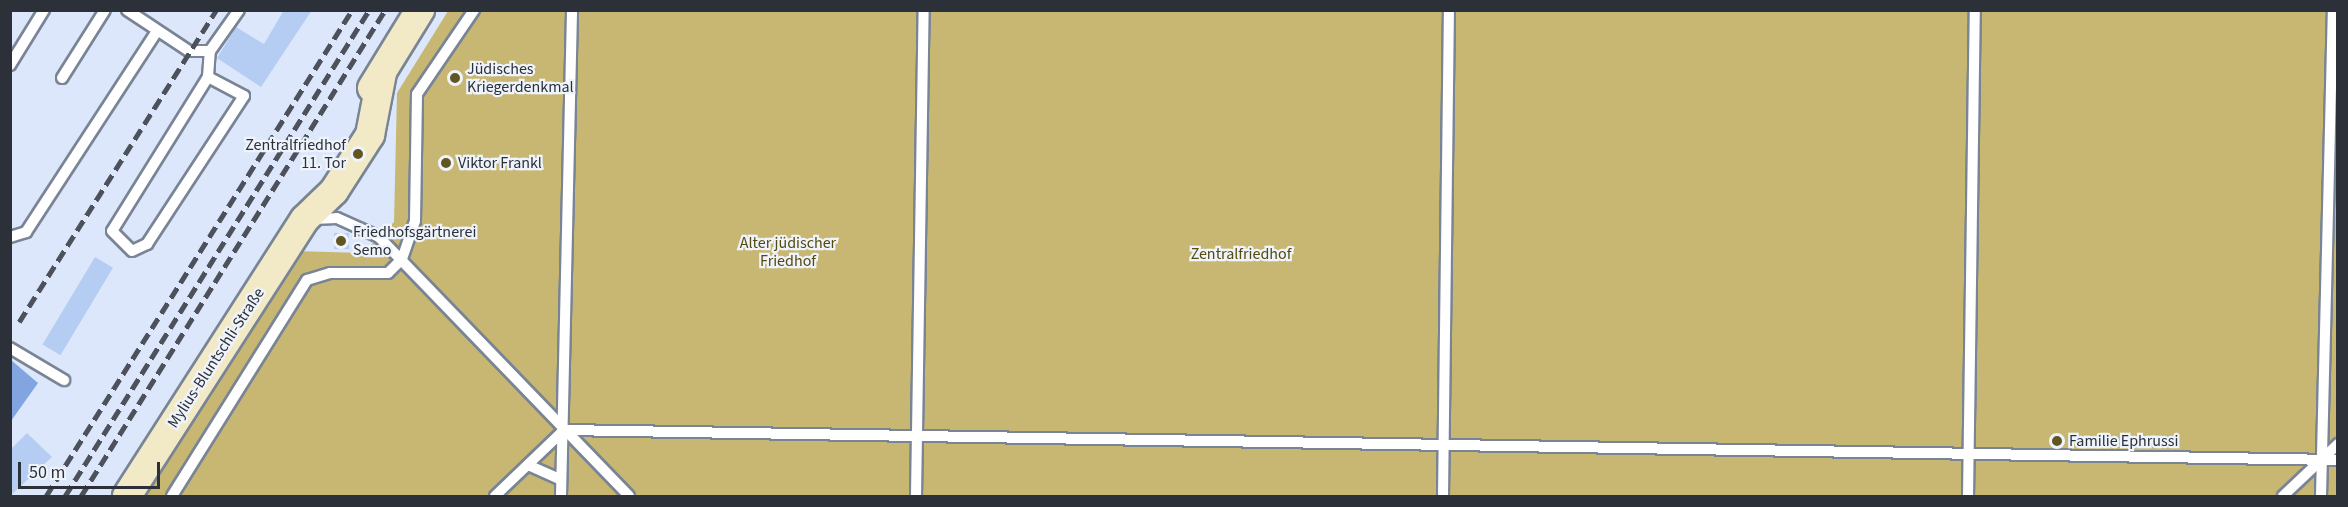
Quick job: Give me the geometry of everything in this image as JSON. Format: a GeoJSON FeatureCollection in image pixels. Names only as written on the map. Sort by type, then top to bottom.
{"type":"FeatureCollection","features":[{"type":"Feature","properties":{"kind":"street","name":"Mylius-Bluntschli-Straße"},"geometry":{"type":"LineString","coordinates":[[127,496],[305,219],[334,191],[369,135],[382,73],[420,10]]}},
{"type":"Feature","properties":{"kind":"lane"},"geometry":{"type":"LineString","coordinates":[[10,64],[44,10]]}},
{"type":"Feature","properties":{"kind":"lane"},"geometry":{"type":"LineString","coordinates":[[62,78],[105,10]]}},
{"type":"Feature","properties":{"kind":"lane"},"geometry":{"type":"LineString","coordinates":[[127,10],[189,51],[210,51]]}},
{"type":"Feature","properties":{"kind":"lane"},"geometry":{"type":"LineString","coordinates":[[208,76],[244,96],[147,244],[132,251],[112,231],[208,76],[210,51],[239,10]]}},
{"type":"Feature","properties":{"kind":"lane"},"geometry":{"type":"LineString","coordinates":[[172,496],[307,280],[330,273],[388,273],[402,259],[415,221],[417,94],[474,10]]}},
{"type":"Feature","properties":{"kind":"lane"},"geometry":{"type":"LineString","coordinates":[[561,496],[572,10]]}},
{"type":"Feature","properties":{"kind":"lane"},"geometry":{"type":"LineString","coordinates":[[916,496],[924,10]]}},
{"type":"Feature","properties":{"kind":"lane"},"geometry":{"type":"LineString","coordinates":[[1443,496],[1449,10]]}},
{"type":"Feature","properties":{"kind":"lane"},"geometry":{"type":"LineString","coordinates":[[1968,496],[1975,10]]}},
{"type":"Feature","properties":{"kind":"lane"},"geometry":{"type":"LineString","coordinates":[[2321,496],[2332,10]]}},
{"type":"Feature","properties":{"kind":"lane"},"geometry":{"type":"LineString","coordinates":[[10,237],[26,232],[157,31]]}},
{"type":"Feature","properties":{"kind":"lane"},"geometry":{"type":"LineString","coordinates":[[305,219],[337,218],[380,237],[628,496]]}},
{"type":"Feature","properties":{"kind":"lane"},"geometry":{"type":"LineString","coordinates":[[10,348],[64,380]]}},
{"type":"Feature","properties":{"kind":"lane"},"geometry":{"type":"LineString","coordinates":[[495,496],[564,430],[2337,460]]}},
{"type":"Feature","properties":{"kind":"lane"},"geometry":{"type":"LineString","coordinates":[[2283,496],[2337,444]]}},
{"type":"Feature","properties":{"kind":"lane"},"geometry":{"type":"LineString","coordinates":[[528,465],[561,480]]}},
{"type":"Feature","properties":{"kind":"green space","name":"Alter jüdischer Friedhof"},"geometry":{"type":"Polygon","coordinates":[[[448,11],[2337,11],[2337,496],[144,496],[295,251],[363,253],[394,222],[397,93],[448,11]]]}},
{"type":"Feature","properties":{"kind":"water"},"geometry":{"type":"Polygon","coordinates":[[[11,360],[38,383],[11,421],[11,360]]]}},
{"type":"Feature","properties":{"kind":"building"},"geometry":{"type":"Polygon","coordinates":[[[284,10],[312,10],[261,87],[217,58],[236,27],[264,44],[284,10]]]}},
{"type":"Feature","properties":{"kind":"building","name":"Friedhofsgärtnerei Semo"},"geometry":{"type":"Polygon","coordinates":[[[334,233],[349,233],[349,249],[334,249],[334,233]]]}},
{"type":"Feature","properties":{"kind":"building"},"geometry":{"type":"Polygon","coordinates":[[[95,257],[113,268],[60,355],[42,344],[95,257]]]}},
{"type":"Feature","properties":{"kind":"building"},"geometry":{"type":"Polygon","coordinates":[[[27,433],[52,457],[10,496],[10,450],[27,433]]]}},
{"type":"Feature","properties":{"kind":"railway"},"geometry":{"type":"LineString","coordinates":[[19,322],[216,10]]}},
{"type":"Feature","properties":{"kind":"railway"},"geometry":{"type":"LineString","coordinates":[[46,496],[352,10]]}},
{"type":"Feature","properties":{"kind":"railway"},"geometry":{"type":"LineString","coordinates":[[65,496],[369,10]]}},
{"type":"Feature","properties":{"kind":"railway"},"geometry":{"type":"LineString","coordinates":[[81,496],[385,10]]}},
{"type":"Feature","properties":{"kind":"place","name":"Jüdisches Kriegerdenkmal"},"geometry":{"type":"Point","coordinates":[455,78]}},
{"type":"Feature","properties":{"kind":"place","name":"Zentralfriedhof 11. Tor"},"geometry":{"type":"Point","coordinates":[358,154]}},
{"type":"Feature","properties":{"kind":"place","name":"Viktor Frankl"},"geometry":{"type":"Point","coordinates":[446,163]}},
{"type":"Feature","properties":{"kind":"place","name":"Friedhofsgärtnerei Semo"},"geometry":{"type":"Point","coordinates":[341,241]}},
{"type":"Feature","properties":{"kind":"place","name":"Familie Ephrussi"},"geometry":{"type":"Point","coordinates":[2057,441]}},
{"type":"Feature","properties":{"kind":"park label","name":"Zentralfriedhof"},"geometry":{"type":"Point","coordinates":[1241,254]}}]}
